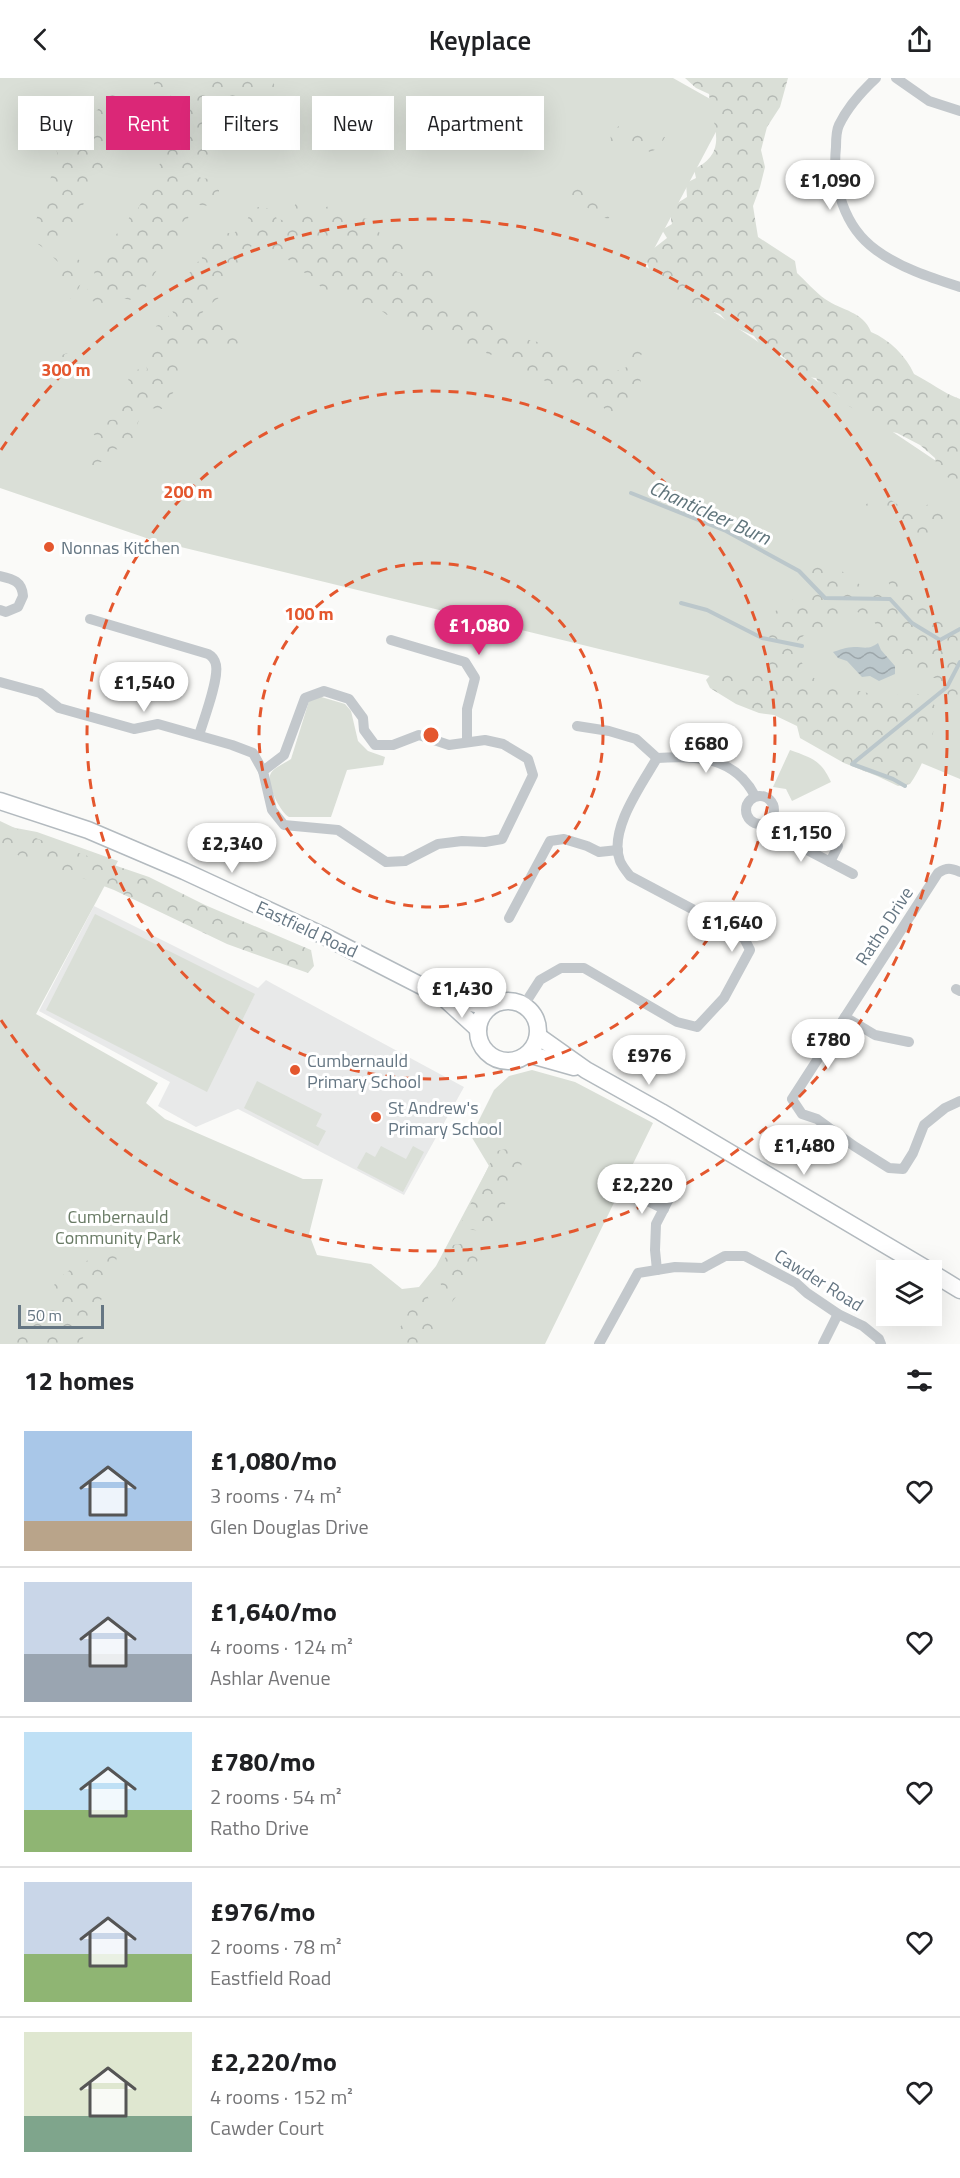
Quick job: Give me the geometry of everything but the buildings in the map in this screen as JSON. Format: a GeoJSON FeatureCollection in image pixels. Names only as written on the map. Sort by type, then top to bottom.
{"type":"FeatureCollection","features":[{"type":"Feature","properties":{"kind":"street"},"geometry":{"type":"LineString","coordinates":[[876,78],[858,94],[838,127],[834,163],[840,200],[853,226],[875,250],[906,268],[960,287]]}},
{"type":"Feature","properties":{"kind":"street"},"geometry":{"type":"LineString","coordinates":[[896,78],[929,101],[960,111]]}},
{"type":"Feature","properties":{"kind":"street"},"geometry":{"type":"LineString","coordinates":[[0,576],[14,579],[19,583],[23,596],[18,607],[6,612],[0,610]]}},
{"type":"Feature","properties":{"kind":"street"},"geometry":{"type":"LineString","coordinates":[[90,619],[213,657],[216,664],[216,676],[199,735]]}},
{"type":"Feature","properties":{"kind":"street"},"geometry":{"type":"LineString","coordinates":[[391,640],[465,662],[472,670],[475,678],[468,709],[468,742]]}},
{"type":"Feature","properties":{"kind":"street"},"geometry":{"type":"LineString","coordinates":[[0,682],[40,693],[59,708],[134,729],[159,724],[253,753],[263,771],[272,810],[284,825],[338,830],[386,862],[405,861],[438,844],[462,841],[485,843],[502,839],[533,775],[528,759],[503,744],[485,740],[449,745],[418,735],[393,745],[375,745],[364,730],[363,718],[349,699],[324,691],[305,698],[284,755],[263,771]]}},
{"type":"Feature","properties":{"kind":"street"},"geometry":{"type":"LineString","coordinates":[[576,726],[609,731],[636,739],[657,758],[688,756],[713,760],[735,771],[749,785],[755,796]]}},
{"type":"Feature","properties":{"kind":"street"},"geometry":{"type":"LineString","coordinates":[[528,1054],[538,1036],[537,1023],[524,1005],[540,980],[561,968],[584,968],[677,1022],[697,1027],[724,998],[750,950],[743,936],[630,876],[620,861],[617,842],[625,814],[657,758]]}},
{"type":"Feature","properties":{"kind":"street"},"geometry":{"type":"LineString","coordinates":[[755,796],[765,796],[773,803],[775,813],[771,821],[763,825],[754,824],[748,818],[746,810],[748,802],[755,796]]}},
{"type":"Feature","properties":{"kind":"street","name":"Eastfield Road"},"geometry":{"type":"LineString","coordinates":[[0,801],[88,830],[184,871],[380,963],[443,997],[478,1029],[479,1040],[483,1048],[494,1058],[520,1059],[528,1054],[586,1070]]}},
{"type":"Feature","properties":{"kind":"street"},"geometry":{"type":"LineString","coordinates":[[771,821],[794,843],[853,874]]}},
{"type":"Feature","properties":{"kind":"street"},"geometry":{"type":"LineString","coordinates":[[509,918],[550,841],[564,840],[599,852],[618,850]]}},
{"type":"Feature","properties":{"kind":"street"},"geometry":{"type":"LineString","coordinates":[[830,862],[838,846]]}},
{"type":"Feature","properties":{"kind":"street","name":"Ratho Drive"},"geometry":{"type":"LineString","coordinates":[[960,872],[944,868],[938,873],[792,1099],[802,1114],[817,1119],[889,1168],[903,1169],[913,1153],[924,1125],[945,1108],[960,1101]]}},
{"type":"Feature","properties":{"kind":"street","name":"Eastfield Road"},"geometry":{"type":"LineString","coordinates":[[443,997],[489,1007],[497,1003],[513,1001],[524,1005]]}},
{"type":"Feature","properties":{"kind":"street"},"geometry":{"type":"LineString","coordinates":[[478,1029],[483,1013],[489,1007]]}},
{"type":"Feature","properties":{"kind":"street"},"geometry":{"type":"LineString","coordinates":[[845,1017],[875,1035],[909,1042]]}},
{"type":"Feature","properties":{"kind":"street","name":"Eastfield Road"},"geometry":{"type":"LineString","coordinates":[[538,1036],[586,1070],[910,1260]]}},
{"type":"Feature","properties":{"kind":"street"},"geometry":{"type":"LineString","coordinates":[[657,1270],[656,1224],[675,1187]]}},
{"type":"Feature","properties":{"kind":"street"},"geometry":{"type":"LineString","coordinates":[[633,1194],[664,1209]]}},
{"type":"Feature","properties":{"kind":"street","name":"Cawder Road"},"geometry":{"type":"LineString","coordinates":[[599,1344],[638,1273],[675,1267],[703,1268],[725,1256],[745,1256],[796,1283],[838,1314],[862,1326],[879,1339],[881,1344]]}},
{"type":"Feature","properties":{"kind":"street","name":"Eastfield Road"},"geometry":{"type":"LineString","coordinates":[[942,1279],[960,1290]]}},
{"type":"Feature","properties":{"kind":"street"},"geometry":{"type":"LineString","coordinates":[[822,1344],[838,1314]]}},
{"type":"Feature","properties":{"kind":"shaded area"},"geometry":{"type":"Polygon","coordinates":[[[94,906],[258,988],[266,980],[464,1087],[404,1195],[238,1109],[196,1127],[158,1106],[170,1082],[39,1011],[94,906]]]}},
{"type":"Feature","properties":{"kind":"green space"},"geometry":{"type":"Polygon","coordinates":[[[0,78],[673,78],[728,109],[645,266],[960,477],[960,779],[714,677],[152,540],[0,488],[0,78]]]}},
{"type":"Feature","properties":{"kind":"green space"},"geometry":{"type":"Polygon","coordinates":[[[151,78],[174,78],[169,81],[171,96],[156,96],[155,85],[151,78]]]}},
{"type":"Feature","properties":{"kind":"green space"},"geometry":{"type":"Polygon","coordinates":[[[200,78],[272,78],[275,87],[267,94],[202,96],[202,150],[224,150],[223,156],[202,162],[195,174],[201,178],[210,179],[219,190],[219,195],[212,205],[202,206],[192,200],[187,204],[190,208],[188,219],[176,225],[178,243],[168,252],[164,264],[157,270],[142,293],[138,292],[130,300],[119,297],[113,305],[83,297],[95,277],[95,266],[104,258],[106,249],[118,232],[124,228],[130,216],[136,212],[153,182],[162,158],[157,150],[190,150],[190,103],[193,102],[193,92],[200,78]]]}},
{"type":"Feature","properties":{"kind":"green space"},"geometry":{"type":"Polygon","coordinates":[[[685,78],[788,78],[780,107],[767,127],[761,150],[765,167],[753,206],[758,237],[795,261],[797,273],[821,296],[857,315],[871,332],[897,349],[914,374],[960,399],[960,479],[954,480],[940,474],[935,458],[920,445],[897,433],[887,431],[846,404],[839,396],[822,386],[816,378],[805,377],[781,355],[773,356],[754,336],[730,325],[720,314],[687,302],[658,281],[650,272],[646,260],[649,252],[667,238],[662,230],[672,224],[671,210],[687,197],[686,183],[696,178],[694,169],[705,162],[716,145],[709,94],[696,88],[685,78]]]}},
{"type":"Feature","properties":{"kind":"green space"},"geometry":{"type":"Polygon","coordinates":[[[112,90],[135,96],[106,96],[106,150],[109,150],[103,160],[103,169],[64,236],[52,241],[66,253],[82,261],[81,281],[71,299],[63,291],[60,264],[38,244],[33,229],[51,177],[50,167],[56,163],[58,157],[56,150],[94,150],[94,134],[101,126],[95,112],[104,104],[105,96],[112,90]]]}},
{"type":"Feature","properties":{"kind":"green space"},"geometry":{"type":"Polygon","coordinates":[[[634,125],[665,137],[659,148],[650,152],[634,145],[611,141],[610,132],[619,126],[626,131],[634,125]]]}},
{"type":"Feature","properties":{"kind":"green space"},"geometry":{"type":"Polygon","coordinates":[[[555,183],[597,193],[604,197],[614,211],[608,219],[601,216],[558,194],[555,183]]]}},
{"type":"Feature","properties":{"kind":"green space"},"geometry":{"type":"Polygon","coordinates":[[[308,200],[319,211],[332,204],[342,208],[351,220],[357,217],[368,219],[389,244],[402,243],[406,251],[397,259],[394,270],[407,274],[426,268],[436,275],[439,283],[432,289],[436,300],[446,305],[476,311],[492,320],[498,332],[505,334],[515,330],[521,338],[550,345],[560,354],[575,358],[582,366],[608,360],[616,371],[627,367],[632,357],[634,343],[641,340],[647,346],[638,360],[641,384],[633,385],[631,400],[620,402],[615,411],[611,414],[607,413],[602,405],[605,401],[580,396],[581,390],[576,382],[553,385],[530,373],[516,370],[503,356],[502,350],[488,356],[484,348],[462,345],[444,331],[422,331],[404,320],[387,315],[373,304],[359,304],[354,298],[349,297],[344,289],[328,291],[322,289],[313,276],[309,277],[288,260],[264,254],[256,238],[234,276],[225,284],[220,297],[205,308],[200,317],[204,324],[209,319],[237,318],[235,329],[242,330],[244,337],[234,347],[229,346],[212,351],[196,344],[194,338],[189,336],[182,353],[177,357],[177,363],[182,362],[187,365],[162,409],[148,408],[140,417],[135,431],[138,436],[135,440],[125,442],[124,450],[113,449],[110,453],[116,463],[104,461],[98,463],[99,473],[95,477],[79,466],[79,460],[91,463],[100,445],[99,439],[91,432],[109,420],[116,420],[109,410],[109,401],[114,397],[127,403],[132,400],[125,393],[129,383],[127,372],[129,369],[134,372],[141,369],[144,373],[147,370],[146,360],[154,349],[156,326],[168,321],[168,316],[174,315],[170,305],[177,303],[175,295],[190,283],[187,277],[190,272],[194,271],[197,262],[203,261],[201,255],[210,247],[208,240],[215,239],[223,232],[233,234],[246,222],[253,208],[272,209],[277,219],[287,221],[296,203],[308,200]]]}},
{"type":"Feature","properties":{"kind":"green space"},"geometry":{"type":"Polygon","coordinates":[[[67,353],[73,361],[71,374],[64,378],[51,367],[52,359],[67,353]]]}},
{"type":"Feature","properties":{"kind":"green space"},"geometry":{"type":"Polygon","coordinates":[[[880,495],[910,513],[931,503],[939,502],[951,516],[952,522],[936,533],[930,533],[932,543],[927,547],[914,548],[895,517],[880,510],[865,513],[865,505],[880,495]]]}},
{"type":"Feature","properties":{"kind":"green space"},"geometry":{"type":"Polygon","coordinates":[[[806,563],[839,568],[863,586],[892,594],[887,577],[892,571],[900,570],[913,596],[922,603],[938,608],[943,615],[960,623],[960,702],[949,697],[937,678],[924,678],[905,664],[869,615],[849,610],[843,616],[841,628],[837,631],[828,633],[810,631],[798,640],[799,658],[810,676],[838,691],[861,691],[880,697],[913,693],[928,696],[939,712],[924,759],[910,784],[898,786],[844,763],[800,738],[797,726],[774,715],[759,713],[736,704],[710,688],[706,680],[717,668],[733,671],[746,670],[755,667],[762,660],[769,641],[770,613],[783,608],[796,597],[825,583],[813,578],[801,567],[806,563]]]}},
{"type":"Feature","properties":{"kind":"green space"},"geometry":{"type":"Polygon","coordinates":[[[318,696],[345,704],[351,711],[358,741],[368,751],[385,757],[383,765],[347,770],[331,817],[289,817],[274,797],[270,777],[275,769],[291,759],[309,701],[318,696]]]}},
{"type":"Feature","properties":{"kind":"green space"},"geometry":{"type":"Polygon","coordinates":[[[790,750],[819,764],[831,782],[792,801],[786,789],[773,787],[790,750]]]}},
{"type":"Feature","properties":{"kind":"green space"},"geometry":{"type":"Polygon","coordinates":[[[0,821],[38,839],[149,877],[205,905],[311,950],[314,966],[308,973],[227,944],[114,890],[8,852],[0,848],[0,821]]]}},
{"type":"Feature","properties":{"kind":"green space","name":"Cumbernauld Community Park"},"geometry":{"type":"Polygon","coordinates":[[[0,825],[37,832],[118,861],[36,1014],[158,1083],[146,1103],[165,1119],[303,1179],[323,1179],[309,1234],[317,1255],[371,1264],[402,1289],[419,1287],[436,1266],[489,1166],[471,1136],[494,1090],[509,1076],[532,1070],[575,1082],[653,1123],[545,1344],[0,1344],[0,825]]]}},
{"type":"Feature","properties":{"kind":"green space"},"geometry":{"type":"Polygon","coordinates":[[[95,914],[255,994],[207,1092],[46,1010],[95,914]]]}},
{"type":"Feature","properties":{"kind":"green space"},"geometry":{"type":"Polygon","coordinates":[[[257,1081],[322,1114],[316,1126],[326,1131],[318,1146],[244,1108],[257,1081]]]}},
{"type":"Feature","properties":{"kind":"green space"},"geometry":{"type":"Polygon","coordinates":[[[381,1146],[406,1159],[413,1146],[424,1152],[403,1192],[357,1168],[366,1152],[375,1157],[381,1146]]]}},
{"type":"Feature","properties":{"kind":"green space"},"geometry":{"type":"Polygon","coordinates":[[[507,1149],[523,1161],[503,1209],[488,1232],[459,1228],[496,1151],[507,1149]]]}},
{"type":"Feature","properties":{"kind":"green space"},"geometry":{"type":"Polygon","coordinates":[[[482,1241],[475,1266],[449,1306],[440,1282],[443,1262],[453,1245],[482,1241]]]}},
{"type":"Feature","properties":{"kind":"green space"},"geometry":{"type":"Polygon","coordinates":[[[119,1252],[105,1292],[80,1344],[0,1344],[0,1336],[22,1328],[40,1314],[54,1285],[63,1275],[86,1261],[119,1252]]]}},
{"type":"Feature","properties":{"kind":"green space"},"geometry":{"type":"Polygon","coordinates":[[[421,1289],[427,1293],[434,1325],[429,1344],[391,1344],[421,1289]]]}},
{"type":"Feature","properties":{"kind":"water"},"geometry":{"type":"Polygon","coordinates":[[[878,643],[895,666],[895,674],[879,681],[870,676],[862,677],[847,661],[838,658],[833,652],[851,647],[869,647],[878,643]]]}},
{"type":"Feature","properties":{"kind":"waterway","name":"Chanticleer Burn"},"geometry":{"type":"LineString","coordinates":[[631,493],[726,531],[799,571],[825,598],[890,599],[912,623],[940,640],[960,629]]}},
{"type":"Feature","properties":{"kind":"waterway"},"geometry":{"type":"LineString","coordinates":[[681,603],[707,610],[762,638],[802,646]]}},
{"type":"Feature","properties":{"kind":"waterway","name":"Chanticleer Burn"},"geometry":{"type":"LineString","coordinates":[[905,786],[893,779],[852,764],[947,687],[960,662]]}},
{"type":"Feature","properties":{"kind":"place","name":"Nonnas Kitchen"},"geometry":{"type":"Point","coordinates":[49,547]}},
{"type":"Feature","properties":{"kind":"place","name":"Cumbernauld Primary School"},"geometry":{"type":"Point","coordinates":[295,1070]}},
{"type":"Feature","properties":{"kind":"place","name":"St Andrew's Primary School"},"geometry":{"type":"Point","coordinates":[376,1117]}}]}
